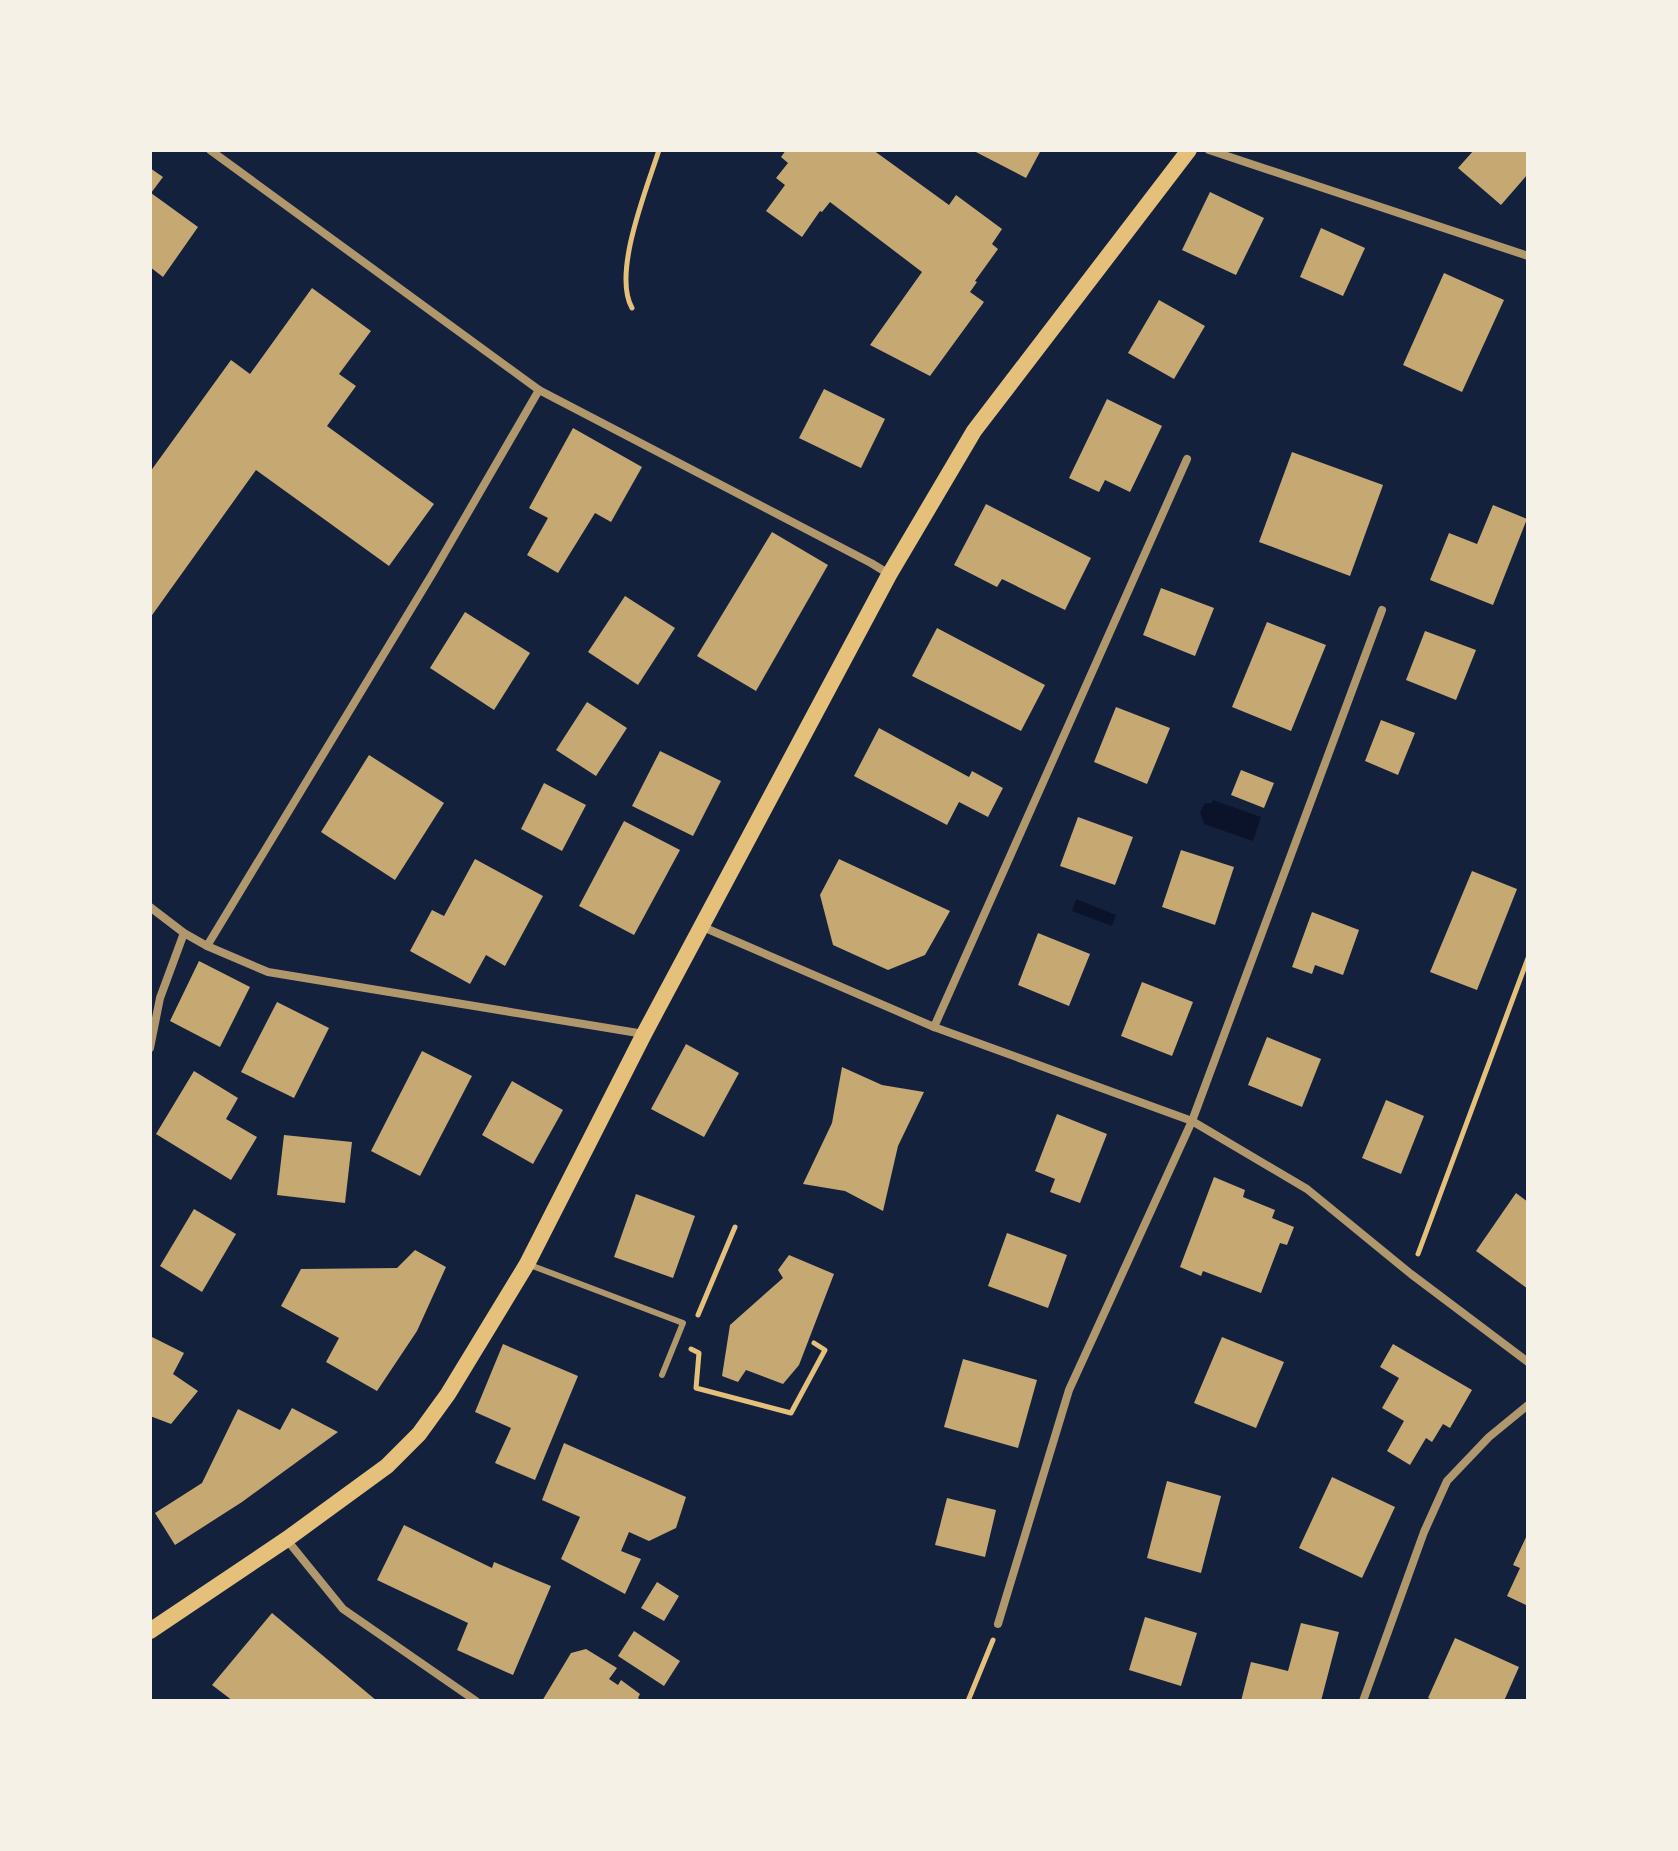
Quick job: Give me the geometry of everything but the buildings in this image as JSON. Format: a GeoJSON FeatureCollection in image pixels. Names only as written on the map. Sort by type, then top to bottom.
{"type":"FeatureCollection","features":[{"type":"Feature","properties":{"kind":"main road"},"geometry":{"type":"LineString","coordinates":[[150,1631],[364,1484],[410,1444],[448,1394],[527,1264],[644,1034],[889,575],[974,431],[1189,150]]}},
{"type":"Feature","properties":{"kind":"street"},"geometry":{"type":"LineString","coordinates":[[210,150],[539,390],[889,575]]}},
{"type":"Feature","properties":{"kind":"street"},"geometry":{"type":"LineString","coordinates":[[1209,150],[1528,256]]}},
{"type":"Feature","properties":{"kind":"street"},"geometry":{"type":"LineString","coordinates":[[207,946],[379,664],[539,390]]}},
{"type":"Feature","properties":{"kind":"street"},"geometry":{"type":"LineString","coordinates":[[934,1027],[1187,459]]}},
{"type":"Feature","properties":{"kind":"street"},"geometry":{"type":"LineString","coordinates":[[998,1624],[1069,1390],[1192,1121],[1382,610]]}},
{"type":"Feature","properties":{"kind":"street"},"geometry":{"type":"LineString","coordinates":[[150,907],[207,946],[268,972],[644,1034]]}},
{"type":"Feature","properties":{"kind":"street"},"geometry":{"type":"LineString","coordinates":[[703,927],[934,1027],[1192,1121],[1307,1189],[1411,1274],[1528,1362]]}},
{"type":"Feature","properties":{"kind":"street"},"geometry":{"type":"LineString","coordinates":[[150,1048],[160,998],[184,933]]}},
{"type":"Feature","properties":{"kind":"street"},"geometry":{"type":"LineString","coordinates":[[1363,1701],[1424,1532],[1447,1481],[1489,1437],[1528,1405]]}},
{"type":"Feature","properties":{"kind":"street"},"geometry":{"type":"LineString","coordinates":[[287,1539],[343,1609],[476,1701]]}},
{"type":"Feature","properties":{"kind":"lane"},"geometry":{"type":"LineString","coordinates":[[527,1264],[683,1323],[662,1375]]}},
{"type":"Feature","properties":{"kind":"path"},"geometry":{"type":"LineString","coordinates":[[632,308],[627,299],[626,261],[659,150]]}},
{"type":"Feature","properties":{"kind":"path"},"geometry":{"type":"LineString","coordinates":[[1411,1274],[1528,958]]}},
{"type":"Feature","properties":{"kind":"path"},"geometry":{"type":"LineString","coordinates":[[683,1323],[699,1314],[735,1227]]}},
{"type":"Feature","properties":{"kind":"path"},"geometry":{"type":"LineString","coordinates":[[676,1341],[699,1353],[696,1388],[791,1413],[825,1350],[814,1343]]}},
{"type":"Feature","properties":{"kind":"path"},"geometry":{"type":"LineString","coordinates":[[968,1701],[998,1624]]}},
{"type":"Feature","properties":{"kind":"water"},"geometry":{"type":"Polygon","coordinates":[[[1213,800],[1261,817],[1253,841],[1204,824],[1200,812],[1205,803],[1212,803],[1213,800]]]}},
{"type":"Feature","properties":{"kind":"water"},"geometry":{"type":"Polygon","coordinates":[[[1076,899],[1116,915],[1112,926],[1072,911],[1076,899]]]}}]}
